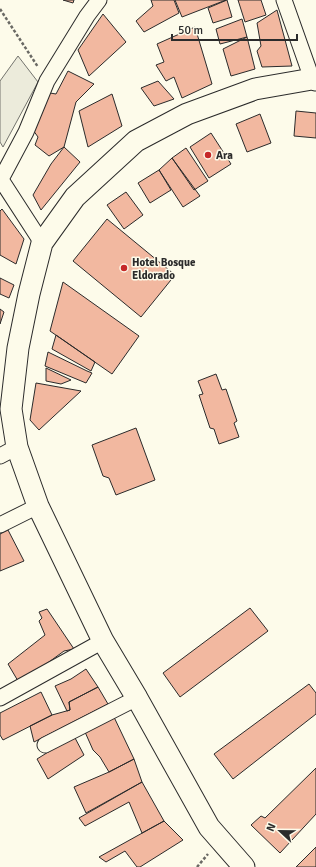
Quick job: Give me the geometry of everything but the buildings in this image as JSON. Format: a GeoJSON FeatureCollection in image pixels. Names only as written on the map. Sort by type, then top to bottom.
{"type":"FeatureCollection","features":[{"type":"Feature","properties":{"kind":"main road"},"geometry":{"type":"LineString","coordinates":[[244,867],[209,828],[137,698],[102,641],[38,506],[8,452],[5,404],[29,294],[42,244],[75,198],[136,141],[187,114],[255,89],[314,80]]}},
{"type":"Feature","properties":{"kind":"street"},"geometry":{"type":"LineString","coordinates":[[42,244],[0,179],[26,132],[46,81],[87,16],[99,0]]}},
{"type":"Feature","properties":{"kind":"street"},"geometry":{"type":"LineString","coordinates":[[284,0],[314,80]]}},
{"type":"Feature","properties":{"kind":"street"},"geometry":{"type":"LineString","coordinates":[[0,525],[38,506]]}},
{"type":"Feature","properties":{"kind":"street"},"geometry":{"type":"LineString","coordinates":[[0,698],[102,641]]}},
{"type":"Feature","properties":{"kind":"street"},"geometry":{"type":"LineString","coordinates":[[45,746],[137,698]]}},
{"type":"Feature","properties":{"kind":"path"},"geometry":{"type":"LineString","coordinates":[[0,9],[46,81]]}},
{"type":"Feature","properties":{"kind":"path"},"geometry":{"type":"LineString","coordinates":[[197,867],[208,854]]}},
{"type":"Feature","properties":{"kind":"shaded area"},"geometry":{"type":"Polygon","coordinates":[[[18,56],[38,82],[3,147],[0,142],[0,81],[18,56]]]}},
{"type":"Feature","properties":{"kind":"place","name":"Ara"},"geometry":{"type":"Point","coordinates":[208,155]}},
{"type":"Feature","properties":{"kind":"place","name":"Hotel Bosque Eldorado"},"geometry":{"type":"Point","coordinates":[124,268]}}]}
